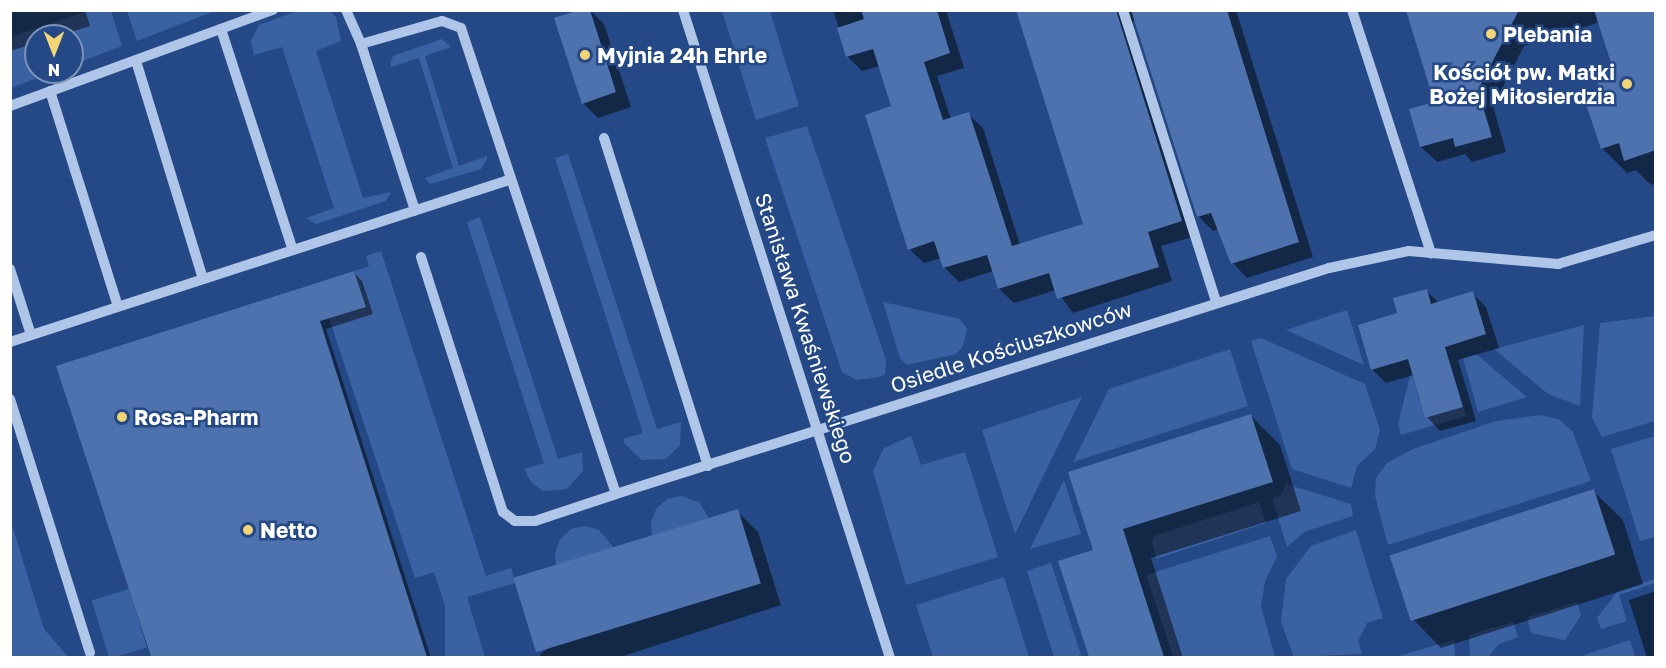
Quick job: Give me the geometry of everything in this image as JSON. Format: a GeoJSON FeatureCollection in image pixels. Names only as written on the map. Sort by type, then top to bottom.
{"type":"FeatureCollection","features":[{"type":"Feature","properties":{"kind":"street"},"geometry":{"type":"LineString","coordinates":[[10,106],[273,10]]}},
{"type":"Feature","properties":{"kind":"street"},"geometry":{"type":"LineString","coordinates":[[346,10],[361,44],[415,210]]}},
{"type":"Feature","properties":{"kind":"street","name":"Stanisława Kwaśniewskiego"},"geometry":{"type":"LineString","coordinates":[[683,10],[890,657]]}},
{"type":"Feature","properties":{"kind":"street"},"geometry":{"type":"LineString","coordinates":[[1123,10],[1216,302]]}},
{"type":"Feature","properties":{"kind":"street"},"geometry":{"type":"LineString","coordinates":[[1353,10],[1431,253]]}},
{"type":"Feature","properties":{"kind":"street"},"geometry":{"type":"LineString","coordinates":[[361,44],[434,22],[449,21],[461,28],[509,180],[616,494]]}},
{"type":"Feature","properties":{"kind":"street"},"geometry":{"type":"LineString","coordinates":[[221,29],[293,250]]}},
{"type":"Feature","properties":{"kind":"street"},"geometry":{"type":"LineString","coordinates":[[136,60],[203,279]]}},
{"type":"Feature","properties":{"kind":"street"},"geometry":{"type":"LineString","coordinates":[[50,91],[118,307]]}},
{"type":"Feature","properties":{"kind":"street"},"geometry":{"type":"LineString","coordinates":[[604,138],[708,466]]}},
{"type":"Feature","properties":{"kind":"street"},"geometry":{"type":"LineString","coordinates":[[10,342],[509,180]]}},
{"type":"Feature","properties":{"kind":"street","name":"Osiedle Kościuszkowców"},"geometry":{"type":"LineString","coordinates":[[421,257],[503,512],[515,521],[535,521],[1216,302],[1385,254],[1431,253],[1558,264],[1656,235]]}},
{"type":"Feature","properties":{"kind":"street"},"geometry":{"type":"LineString","coordinates":[[10,269],[32,335]]}},
{"type":"Feature","properties":{"kind":"street"},"geometry":{"type":"LineString","coordinates":[[10,399],[90,653]]}},
{"type":"Feature","properties":{"kind":"shaded area"},"geometry":{"type":"Polygon","coordinates":[[[91,10],[111,11],[122,46],[84,60],[84,24],[50,24],[91,10]]]}},
{"type":"Feature","properties":{"kind":"shaded area"},"geometry":{"type":"Polygon","coordinates":[[[127,10],[215,11],[137,41],[127,10]]]}},
{"type":"Feature","properties":{"kind":"shaded area"},"geometry":{"type":"Polygon","coordinates":[[[300,10],[330,11],[336,17],[341,41],[316,51],[363,198],[391,192],[386,201],[316,224],[306,218],[334,208],[282,47],[254,55],[251,41],[259,25],[300,10]]]}},
{"type":"Feature","properties":{"kind":"shaded area"},"geometry":{"type":"Polygon","coordinates":[[[722,11],[770,11],[799,106],[756,120],[722,11]]]}},
{"type":"Feature","properties":{"kind":"shaded area"},"geometry":{"type":"Polygon","coordinates":[[[24,33],[24,83],[11,88],[11,37],[24,33]]]}},
{"type":"Feature","properties":{"kind":"shaded area"},"geometry":{"type":"Polygon","coordinates":[[[442,39],[451,47],[425,56],[459,166],[487,156],[487,160],[481,169],[430,184],[425,178],[453,168],[419,58],[391,67],[390,64],[393,56],[442,39]]]}},
{"type":"Feature","properties":{"kind":"shaded area"},"geometry":{"type":"Polygon","coordinates":[[[807,126],[886,360],[885,374],[879,377],[856,380],[842,372],[765,138],[807,126]]]}},
{"type":"Feature","properties":{"kind":"shaded area"},"geometry":{"type":"Polygon","coordinates":[[[568,154],[657,429],[681,422],[680,445],[666,459],[642,460],[624,443],[623,439],[643,433],[555,158],[568,154]]]}},
{"type":"Feature","properties":{"kind":"shaded area"},"geometry":{"type":"Polygon","coordinates":[[[480,217],[558,459],[582,452],[583,471],[567,489],[543,491],[531,482],[524,469],[544,463],[467,222],[480,217]]]}},
{"type":"Feature","properties":{"kind":"shaded area"},"geometry":{"type":"Polygon","coordinates":[[[381,251],[486,576],[511,568],[515,583],[467,597],[485,657],[445,657],[445,606],[434,572],[415,578],[329,318],[366,307],[354,271],[369,266],[366,256],[381,251]]]}},
{"type":"Feature","properties":{"kind":"shaded area"},"geometry":{"type":"Polygon","coordinates":[[[883,302],[960,319],[967,329],[963,346],[956,354],[907,365],[900,358],[883,302]]]}},
{"type":"Feature","properties":{"kind":"shaded area"},"geometry":{"type":"Polygon","coordinates":[[[1347,310],[1364,365],[1286,330],[1347,310]]]}},
{"type":"Feature","properties":{"kind":"shaded area"},"geometry":{"type":"Polygon","coordinates":[[[1655,316],[1655,421],[1602,437],[1592,417],[1600,323],[1655,316]]]}},
{"type":"Feature","properties":{"kind":"shaded area"},"geometry":{"type":"Polygon","coordinates":[[[1584,325],[1580,406],[1548,394],[1494,349],[1584,325]]]}},
{"type":"Feature","properties":{"kind":"shaded area"},"geometry":{"type":"Polygon","coordinates":[[[1261,338],[1365,384],[1380,430],[1375,449],[1357,466],[1351,488],[1292,469],[1251,341],[1261,338]]]}},
{"type":"Feature","properties":{"kind":"shaded area"},"geometry":{"type":"Polygon","coordinates":[[[1230,349],[1248,406],[1073,462],[1109,389],[1230,349]]]}},
{"type":"Feature","properties":{"kind":"shaded area"},"geometry":{"type":"Polygon","coordinates":[[[1476,354],[1527,397],[1478,412],[1463,358],[1476,354]]]}},
{"type":"Feature","properties":{"kind":"shaded area"},"geometry":{"type":"Polygon","coordinates":[[[1411,372],[1425,418],[1463,407],[1466,416],[1401,435],[1398,424],[1411,372]]]}},
{"type":"Feature","properties":{"kind":"shaded area"},"geometry":{"type":"Polygon","coordinates":[[[1082,397],[1015,534],[982,430],[1082,397]]]}},
{"type":"Feature","properties":{"kind":"shaded area"},"geometry":{"type":"Polygon","coordinates":[[[1541,415],[1560,420],[1573,432],[1591,481],[1388,545],[1375,496],[1376,478],[1387,463],[1413,449],[1496,421],[1541,415]]]}},
{"type":"Feature","properties":{"kind":"shaded area"},"geometry":{"type":"Polygon","coordinates":[[[911,436],[921,465],[965,452],[998,557],[906,585],[873,471],[884,448],[911,436]]]}},
{"type":"Feature","properties":{"kind":"shaded area"},"geometry":{"type":"Polygon","coordinates":[[[1652,437],[1656,438],[1655,537],[1640,541],[1611,449],[1652,437]]]}},
{"type":"Feature","properties":{"kind":"shaded area"},"geometry":{"type":"Polygon","coordinates":[[[1064,480],[1081,534],[1030,549],[1064,480]]]}},
{"type":"Feature","properties":{"kind":"shaded area"},"geometry":{"type":"Polygon","coordinates":[[[1286,484],[1351,504],[1353,516],[1304,532],[1287,547],[1272,498],[1281,495],[1286,484]]]}},
{"type":"Feature","properties":{"kind":"shaded area"},"geometry":{"type":"Polygon","coordinates":[[[681,496],[699,502],[709,518],[652,536],[651,522],[656,509],[667,499],[681,496]]]}},
{"type":"Feature","properties":{"kind":"shaded area"},"geometry":{"type":"Polygon","coordinates":[[[1259,502],[1266,523],[1156,559],[1152,543],[1154,536],[1259,502]]]}},
{"type":"Feature","properties":{"kind":"shaded area"},"geometry":{"type":"Polygon","coordinates":[[[11,522],[44,629],[68,657],[11,657],[11,522]]]}},
{"type":"Feature","properties":{"kind":"shaded area"},"geometry":{"type":"Polygon","coordinates":[[[585,526],[599,530],[614,548],[556,567],[555,553],[560,539],[571,529],[585,526]]]}},
{"type":"Feature","properties":{"kind":"shaded area"},"geometry":{"type":"Polygon","coordinates":[[[1356,530],[1383,618],[1367,623],[1358,641],[1362,654],[1294,657],[1281,622],[1286,579],[1311,546],[1356,530]]]}},
{"type":"Feature","properties":{"kind":"shaded area"},"geometry":{"type":"Polygon","coordinates":[[[1270,536],[1277,557],[1265,581],[1261,606],[1275,657],[1173,657],[1146,575],[1270,536]]]}},
{"type":"Feature","properties":{"kind":"shaded area"},"geometry":{"type":"Polygon","coordinates":[[[1051,563],[1081,655],[1054,657],[1027,571],[1051,563]]]}},
{"type":"Feature","properties":{"kind":"shaded area"},"geometry":{"type":"Polygon","coordinates":[[[1004,577],[1029,657],[933,657],[916,605],[1004,577]]]}},
{"type":"Feature","properties":{"kind":"shaded area"},"geometry":{"type":"Polygon","coordinates":[[[1655,579],[1655,583],[1619,595],[1627,621],[1601,629],[1597,618],[1617,592],[1655,579]]]}},
{"type":"Feature","properties":{"kind":"shaded area"},"geometry":{"type":"Polygon","coordinates":[[[129,589],[147,647],[109,658],[92,600],[129,589]]]}},
{"type":"Feature","properties":{"kind":"shaded area"},"geometry":{"type":"Polygon","coordinates":[[[1577,602],[1581,615],[1565,640],[1531,633],[1527,617],[1577,602]]]}},
{"type":"Feature","properties":{"kind":"shaded area"},"geometry":{"type":"Polygon","coordinates":[[[1513,622],[1518,637],[1499,644],[1488,657],[1470,657],[1469,635],[1513,622]]]}},
{"type":"Feature","properties":{"kind":"shaded area"},"geometry":{"type":"Polygon","coordinates":[[[1454,640],[1455,657],[1396,657],[1426,648],[1454,640]]]}},
{"type":"Feature","properties":{"kind":"shaded area"},"geometry":{"type":"Polygon","coordinates":[[[1630,640],[1635,657],[1585,657],[1584,655],[1630,640]]]}},
{"type":"Feature","properties":{"kind":"building","name":"Myjnia 24h Ehrle"},"geometry":{"type":"Polygon","coordinates":[[[579,10],[590,10],[616,92],[582,104],[554,18],[579,10]]]}},
{"type":"Feature","properties":{"kind":"building"},"geometry":{"type":"Polygon","coordinates":[[[861,10],[937,10],[950,53],[924,62],[943,120],[969,112],[1012,246],[1083,224],[1016,10],[1116,10],[1182,221],[1148,232],[1159,267],[1057,299],[1049,273],[998,289],[987,255],[943,268],[934,241],[908,250],[865,115],[891,106],[873,49],[846,57],[837,28],[864,19],[861,10]]]}},
{"type":"Feature","properties":{"kind":"building"},"geometry":{"type":"Polygon","coordinates":[[[1131,10],[1227,10],[1299,242],[1231,264],[1211,213],[1197,217],[1131,10]]]}},
{"type":"Feature","properties":{"kind":"building"},"geometry":{"type":"Polygon","coordinates":[[[1406,10],[1519,10],[1478,90],[1492,137],[1455,147],[1453,138],[1420,147],[1409,109],[1434,102],[1406,10]]]}},
{"type":"Feature","properties":{"kind":"building","name":"Kościół pw. Matki Bożej Miłosierdzia"},"geometry":{"type":"Polygon","coordinates":[[[1594,10],[1656,10],[1656,150],[1624,161],[1619,143],[1601,149],[1584,98],[1601,93],[1595,75],[1613,69],[1594,10]]]}},
{"type":"Feature","properties":{"kind":"building","name":"Netto"},"geometry":{"type":"Polygon","coordinates":[[[354,271],[366,307],[320,321],[427,657],[151,657],[56,366],[354,271]]]}},
{"type":"Feature","properties":{"kind":"building"},"geometry":{"type":"Polygon","coordinates":[[[1427,289],[1431,304],[1473,291],[1486,334],[1445,347],[1463,407],[1425,418],[1408,359],[1371,370],[1358,325],[1397,313],[1393,298],[1427,289]]]}},
{"type":"Feature","properties":{"kind":"building"},"geometry":{"type":"Polygon","coordinates":[[[1251,414],[1273,482],[1123,529],[1164,657],[1089,657],[1058,561],[1093,550],[1068,472],[1251,414]]]}},
{"type":"Feature","properties":{"kind":"building"},"geometry":{"type":"Polygon","coordinates":[[[1594,489],[1615,555],[1411,621],[1390,555],[1594,489]]]}},
{"type":"Feature","properties":{"kind":"building"},"geometry":{"type":"Polygon","coordinates":[[[738,509],[761,584],[536,652],[513,578],[738,509]]]}},
{"type":"Feature","properties":{"kind":"place","name":"Plebania"},"geometry":{"type":"Point","coordinates":[1491,34]}},
{"type":"Feature","properties":{"kind":"place","name":"Myjnia 24h Ehrle"},"geometry":{"type":"Point","coordinates":[585,55]}},
{"type":"Feature","properties":{"kind":"place","name":"Kościół pw. Matki Bożej Miłosierdzia"},"geometry":{"type":"Point","coordinates":[1627,84]}},
{"type":"Feature","properties":{"kind":"place","name":"Rosa-Pharm"},"geometry":{"type":"Point","coordinates":[122,417]}},
{"type":"Feature","properties":{"kind":"place","name":"Netto"},"geometry":{"type":"Point","coordinates":[248,530]}}]}
